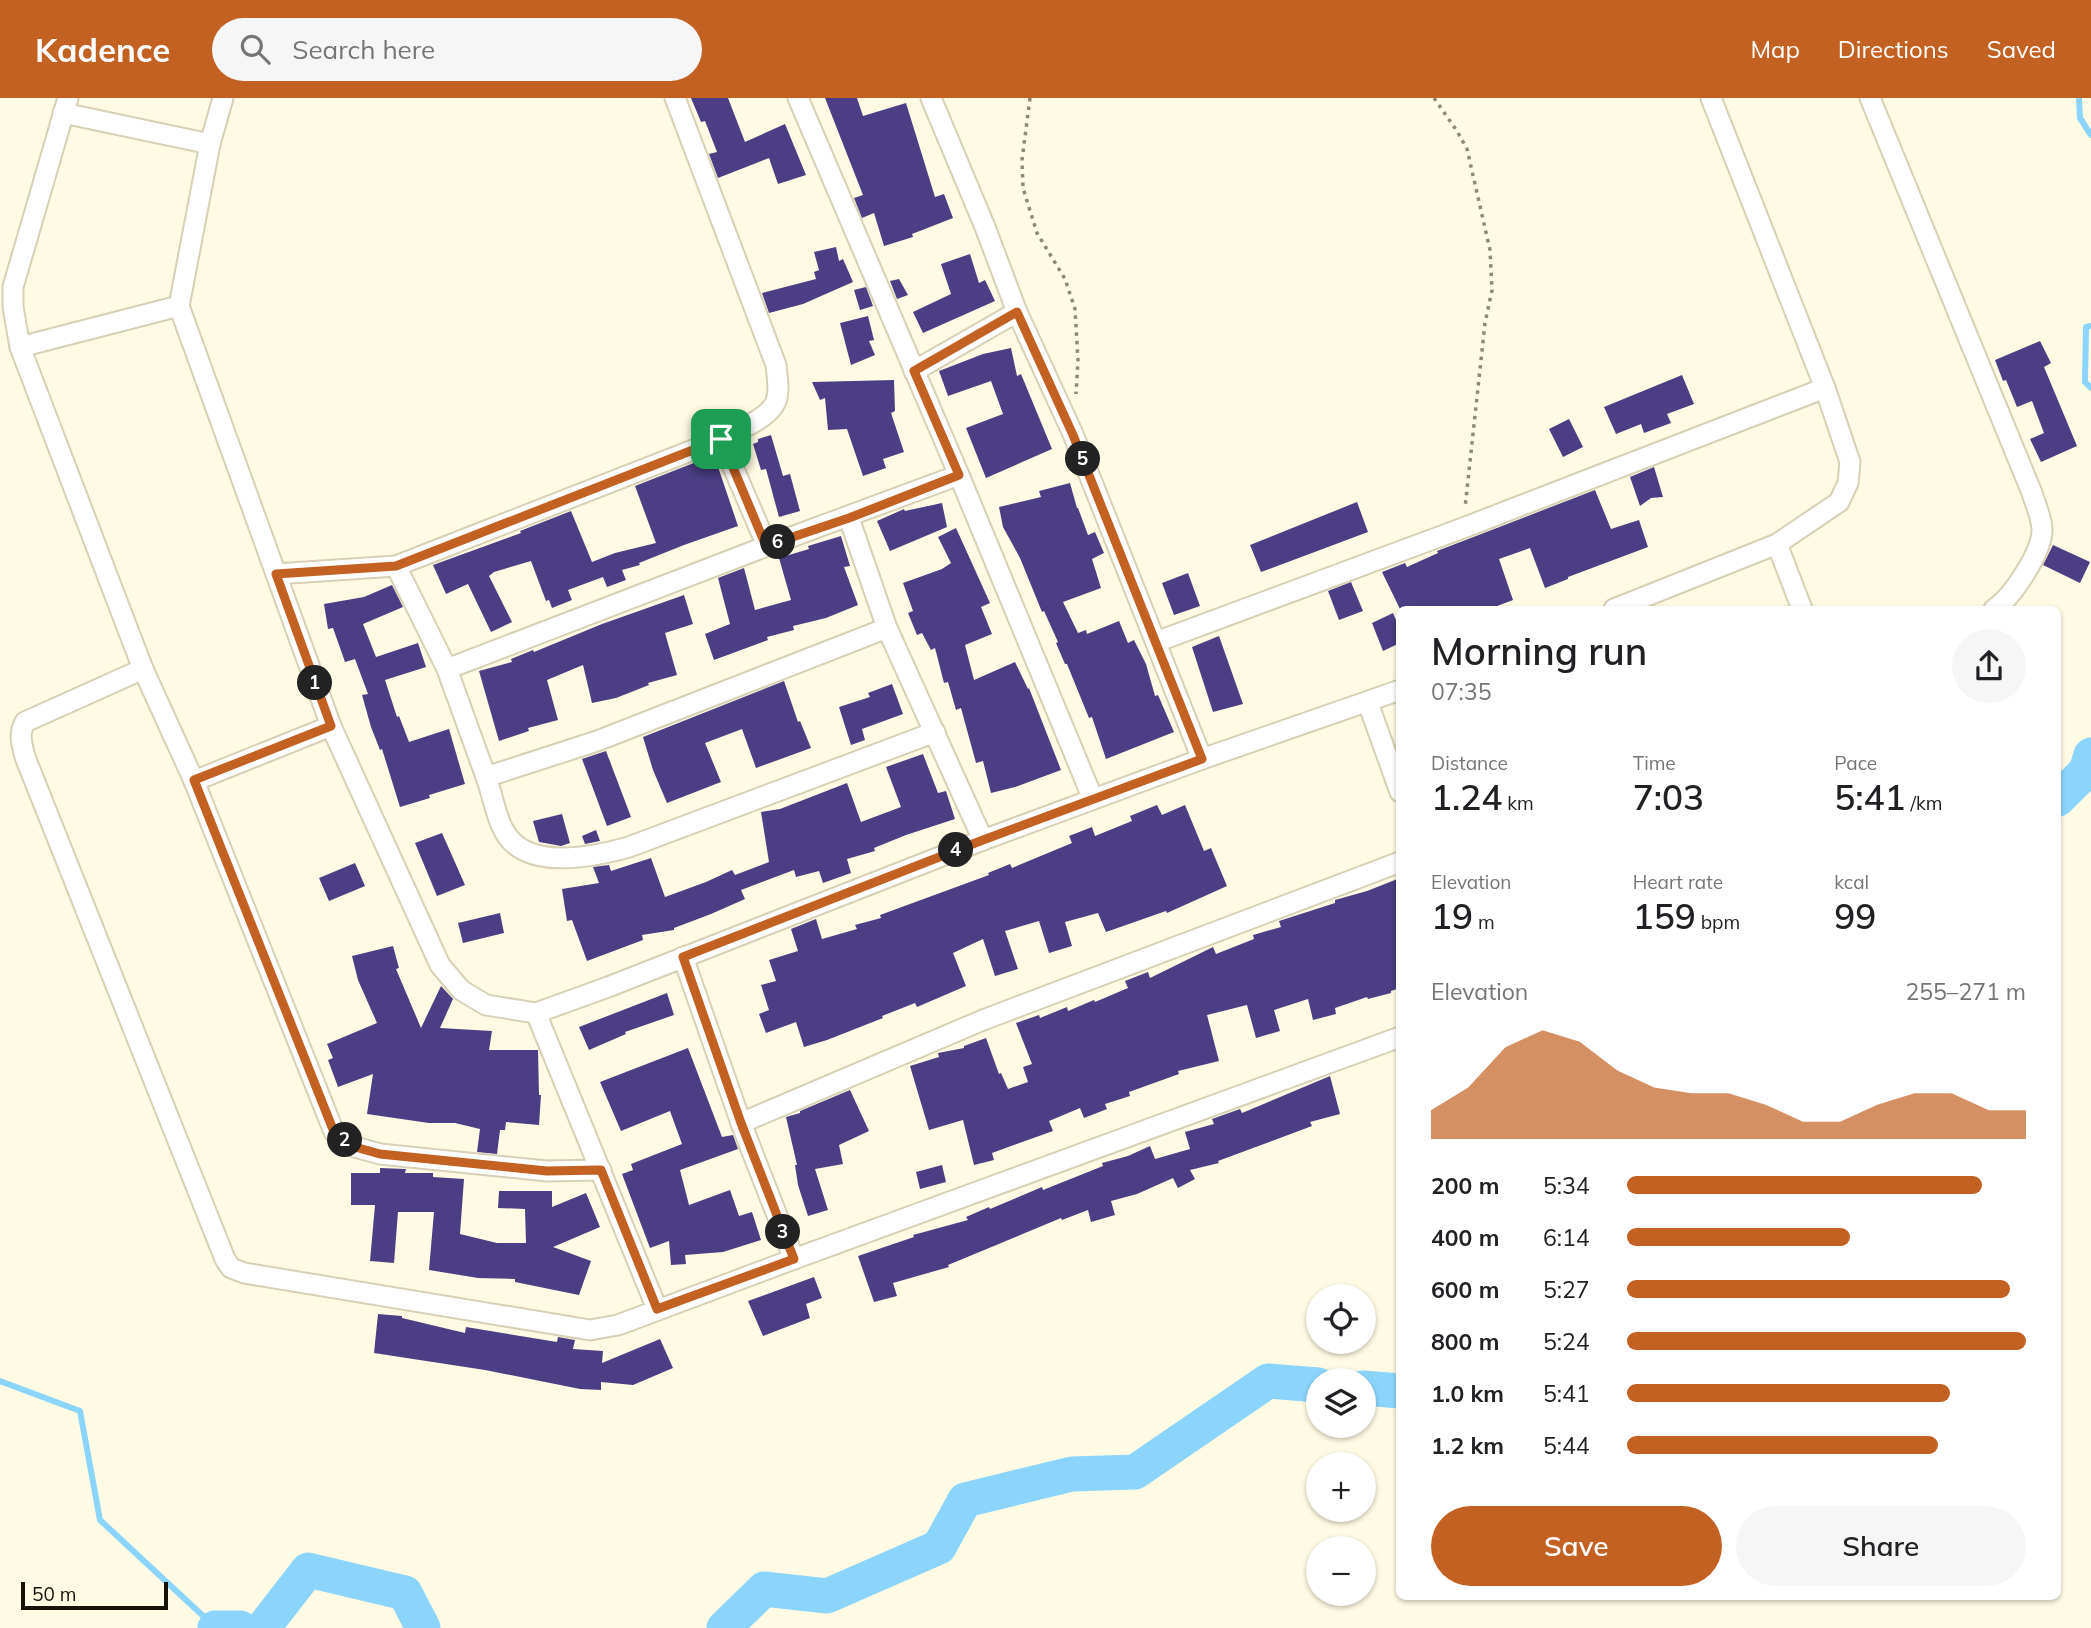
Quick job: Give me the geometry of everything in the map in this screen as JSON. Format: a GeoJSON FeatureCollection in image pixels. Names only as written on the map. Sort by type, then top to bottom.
{"type":"FeatureCollection","features":[{"type":"Feature","properties":{"kind":"street"},"geometry":{"type":"LineString","coordinates":[[223,98],[210,144],[179,306],[331,726],[440,965],[461,990],[486,1005],[536,1013],[983,840],[1202,759],[1396,692]]}},
{"type":"Feature","properties":{"kind":"street"},"geometry":{"type":"LineString","coordinates":[[276,574],[396,566],[721,439],[760,417],[774,404],[778,389],[776,365],[675,98]]}},
{"type":"Feature","properties":{"kind":"street"},"geometry":{"type":"LineString","coordinates":[[798,98],[959,475],[1093,799]]}},
{"type":"Feature","properties":{"kind":"street"},"geometry":{"type":"LineString","coordinates":[[931,98],[1017,312],[1073,435],[1202,759]]}},
{"type":"Feature","properties":{"kind":"street"},"geometry":{"type":"LineString","coordinates":[[1632,606],[1650,603],[1777,544],[1839,502],[1848,483],[1850,462],[1825,388],[1712,98]]}},
{"type":"Feature","properties":{"kind":"street"},"geometry":{"type":"LineString","coordinates":[[1870,98],[2032,493],[2042,531],[2031,565],[1999,606]]}},
{"type":"Feature","properties":{"kind":"street"},"geometry":{"type":"LineString","coordinates":[[210,144],[66,106],[13,287],[13,306],[20,347],[144,669],[194,780],[334,1132],[355,1147],[380,1154],[547,1171],[601,1170]]}},
{"type":"Feature","properties":{"kind":"street"},"geometry":{"type":"LineString","coordinates":[[20,347],[179,306]]}},
{"type":"Feature","properties":{"kind":"street"},"geometry":{"type":"LineString","coordinates":[[914,371],[1017,312]]}},
{"type":"Feature","properties":{"kind":"street"},"geometry":{"type":"LineString","coordinates":[[1156,642],[1463,528],[1825,388]]}},
{"type":"Feature","properties":{"kind":"street"},"geometry":{"type":"LineString","coordinates":[[721,439],[766,546]]}},
{"type":"Feature","properties":{"kind":"street"},"geometry":{"type":"LineString","coordinates":[[447,669],[959,475]]}},
{"type":"Feature","properties":{"kind":"street"},"geometry":{"type":"LineString","coordinates":[[849,518],[887,628],[983,840]]}},
{"type":"Feature","properties":{"kind":"street"},"geometry":{"type":"LineString","coordinates":[[1777,544],[1801,606]]}},
{"type":"Feature","properties":{"kind":"street"},"geometry":{"type":"LineString","coordinates":[[396,566],[447,669],[503,830],[515,845],[529,854],[558,858],[598,856],[629,847],[935,732]]}},
{"type":"Feature","properties":{"kind":"street"},"geometry":{"type":"LineString","coordinates":[[486,776],[597,741],[887,628]]}},
{"type":"Feature","properties":{"kind":"street"},"geometry":{"type":"LineString","coordinates":[[144,669],[25,722],[20,730],[21,740],[25,757],[225,1259],[231,1268],[244,1273],[590,1331],[618,1325],[1396,1038]]}},
{"type":"Feature","properties":{"kind":"street"},"geometry":{"type":"LineString","coordinates":[[1368,703],[1396,781]]}},
{"type":"Feature","properties":{"kind":"street"},"geometry":{"type":"LineString","coordinates":[[194,780],[331,726]]}},
{"type":"Feature","properties":{"kind":"street"},"geometry":{"type":"LineString","coordinates":[[741,1123],[983,1020],[1396,864]]}},
{"type":"Feature","properties":{"kind":"street"},"geometry":{"type":"LineString","coordinates":[[683,957],[741,1123],[794,1259]]}},
{"type":"Feature","properties":{"kind":"street"},"geometry":{"type":"LineString","coordinates":[[536,1013],[657,1309]]}},
{"type":"Feature","properties":{"kind":"path"},"geometry":{"type":"LineString","coordinates":[[1030,98],[1022,160],[1023,188],[1037,233],[1065,279],[1074,309],[1078,361],[1076,398]]}},
{"type":"Feature","properties":{"kind":"path"},"geometry":{"type":"LineString","coordinates":[[1434,98],[1467,149],[1490,250],[1492,290],[1485,323],[1463,528]]}},
{"type":"Feature","properties":{"kind":"building"},"geometry":{"type":"Polygon","coordinates":[[[691,98],[728,98],[745,142],[785,124],[806,175],[778,184],[769,158],[718,178],[709,154],[717,152],[705,121],[701,122],[691,98]]]}},
{"type":"Feature","properties":{"kind":"building"},"geometry":{"type":"Polygon","coordinates":[[[825,98],[857,98],[863,116],[906,103],[935,197],[944,194],[953,218],[912,234],[913,237],[884,246],[874,213],[862,218],[854,198],[863,195],[825,98]]]}},
{"type":"Feature","properties":{"kind":"building"},"geometry":{"type":"Polygon","coordinates":[[[836,247],[839,261],[843,259],[853,282],[803,304],[769,313],[762,293],[816,279],[814,272],[819,270],[814,252],[836,247]]]}},
{"type":"Feature","properties":{"kind":"building"},"geometry":{"type":"Polygon","coordinates":[[[970,254],[979,283],[985,280],[995,301],[923,333],[913,312],[951,294],[941,264],[970,254]]]}},
{"type":"Feature","properties":{"kind":"building"},"geometry":{"type":"Polygon","coordinates":[[[899,279],[908,295],[897,299],[890,281],[899,279]]]}},
{"type":"Feature","properties":{"kind":"building"},"geometry":{"type":"Polygon","coordinates":[[[866,287],[873,306],[860,310],[854,290],[866,287]]]}},
{"type":"Feature","properties":{"kind":"building"},"geometry":{"type":"Polygon","coordinates":[[[868,316],[874,340],[869,341],[875,355],[851,365],[840,323],[868,316]]]}},
{"type":"Feature","properties":{"kind":"building"},"geometry":{"type":"Polygon","coordinates":[[[2040,341],[2051,363],[2044,367],[2077,446],[2041,462],[2030,439],[2044,433],[2032,401],[2017,407],[1995,360],[2040,341]]]}},
{"type":"Feature","properties":{"kind":"building"},"geometry":{"type":"Polygon","coordinates":[[[1011,348],[1017,376],[1021,374],[1052,449],[986,478],[966,428],[1003,414],[991,381],[948,396],[939,371],[983,354],[1011,348]]]}},
{"type":"Feature","properties":{"kind":"building"},"geometry":{"type":"Polygon","coordinates":[[[1682,375],[1694,404],[1667,414],[1671,423],[1644,433],[1641,424],[1616,434],[1604,407],[1682,375]]]}},
{"type":"Feature","properties":{"kind":"building"},"geometry":{"type":"Polygon","coordinates":[[[894,380],[895,411],[891,413],[904,452],[883,459],[886,468],[863,476],[847,429],[828,430],[825,398],[820,400],[812,382],[894,380]]]}},
{"type":"Feature","properties":{"kind":"building"},"geometry":{"type":"Polygon","coordinates":[[[1569,419],[1583,447],[1563,457],[1549,429],[1569,419]]]}},
{"type":"Feature","properties":{"kind":"building"},"geometry":{"type":"Polygon","coordinates":[[[771,435],[783,476],[790,474],[800,511],[779,517],[766,469],[761,470],[753,444],[758,442],[758,439],[771,435]]]}},
{"type":"Feature","properties":{"kind":"building"},"geometry":{"type":"Polygon","coordinates":[[[714,455],[738,526],[622,570],[626,580],[607,587],[603,577],[568,590],[572,600],[552,608],[549,600],[546,601],[531,561],[494,572],[489,576],[512,622],[491,632],[468,584],[446,594],[433,565],[521,533],[520,531],[571,511],[592,562],[656,543],[635,486],[714,455]]]}},
{"type":"Feature","properties":{"kind":"building"},"geometry":{"type":"Polygon","coordinates":[[[1654,467],[1663,497],[1651,498],[1640,506],[1630,477],[1654,467]]]}},
{"type":"Feature","properties":{"kind":"building"},"geometry":{"type":"Polygon","coordinates":[[[1070,483],[1088,535],[1095,532],[1104,553],[1092,559],[1101,588],[1063,602],[1078,633],[1086,630],[1087,634],[1119,621],[1128,643],[1134,640],[1146,664],[1155,696],[1158,695],[1174,732],[1106,759],[1092,717],[1089,718],[1056,643],[1058,642],[1003,527],[999,507],[1041,497],[1039,491],[1070,483]]]}},
{"type":"Feature","properties":{"kind":"building"},"geometry":{"type":"Polygon","coordinates":[[[1595,490],[1611,529],[1639,520],[1648,547],[1545,588],[1530,548],[1499,559],[1513,600],[1497,606],[1399,606],[1382,572],[1405,563],[1407,567],[1438,553],[1437,551],[1595,490]]]}},
{"type":"Feature","properties":{"kind":"building"},"geometry":{"type":"Polygon","coordinates":[[[1357,502],[1368,532],[1261,572],[1250,545],[1357,502]]]}},
{"type":"Feature","properties":{"kind":"building"},"geometry":{"type":"Polygon","coordinates":[[[942,503],[947,527],[890,551],[877,521],[904,509],[905,511],[942,503]]]}},
{"type":"Feature","properties":{"kind":"building"},"geometry":{"type":"Polygon","coordinates":[[[956,528],[990,603],[981,607],[992,634],[965,645],[974,680],[1015,662],[1029,688],[1061,770],[991,793],[983,761],[976,763],[961,708],[956,710],[948,682],[944,683],[935,648],[931,650],[922,633],[917,635],[908,613],[913,611],[903,583],[951,563],[938,537],[956,528]]]}},
{"type":"Feature","properties":{"kind":"building"},"geometry":{"type":"Polygon","coordinates":[[[841,536],[850,566],[844,567],[858,605],[826,618],[793,626],[794,630],[767,637],[768,640],[714,660],[705,634],[730,624],[718,578],[744,568],[755,610],[791,600],[779,558],[841,536]]]}},
{"type":"Feature","properties":{"kind":"building"},"geometry":{"type":"Polygon","coordinates":[[[2053,545],[2090,562],[2080,583],[2043,565],[2053,545]]]}},
{"type":"Feature","properties":{"kind":"building"},"geometry":{"type":"Polygon","coordinates":[[[1188,573],[1200,606],[1174,615],[1162,583],[1188,573]]]}},
{"type":"Feature","properties":{"kind":"building"},"geometry":{"type":"Polygon","coordinates":[[[1351,582],[1363,611],[1339,620],[1328,591],[1351,582]]]}},
{"type":"Feature","properties":{"kind":"building"},"geometry":{"type":"Polygon","coordinates":[[[392,585],[403,607],[363,624],[376,657],[418,643],[426,667],[385,680],[397,717],[399,716],[409,742],[449,729],[465,784],[400,807],[382,749],[380,750],[371,727],[362,695],[368,694],[355,659],[345,662],[333,628],[328,629],[324,604],[364,597],[392,585]]]}},
{"type":"Feature","properties":{"kind":"building"},"geometry":{"type":"Polygon","coordinates":[[[684,595],[693,624],[665,633],[677,675],[648,683],[649,685],[616,698],[592,703],[583,665],[547,680],[558,720],[528,728],[529,731],[499,741],[479,671],[512,662],[511,659],[533,650],[534,652],[684,595]]]}},
{"type":"Feature","properties":{"kind":"building"},"geometry":{"type":"Polygon","coordinates":[[[1393,613],[1396,620],[1396,645],[1383,651],[1372,623],[1393,613]]]}},
{"type":"Feature","properties":{"kind":"building"},"geometry":{"type":"Polygon","coordinates":[[[1219,636],[1243,704],[1213,712],[1192,647],[1219,636]]]}},
{"type":"Feature","properties":{"kind":"building"},"geometry":{"type":"Polygon","coordinates":[[[784,681],[798,722],[800,721],[811,748],[756,768],[742,729],[705,743],[721,782],[667,803],[643,737],[784,681]]]}},
{"type":"Feature","properties":{"kind":"building"},"geometry":{"type":"Polygon","coordinates":[[[892,684],[903,714],[862,729],[865,740],[851,745],[839,707],[870,697],[868,693],[892,684]]]}},
{"type":"Feature","properties":{"kind":"building"},"geometry":{"type":"Polygon","coordinates":[[[606,751],[631,817],[607,826],[582,759],[606,751]]]}},
{"type":"Feature","properties":{"kind":"building"},"geometry":{"type":"Polygon","coordinates":[[[923,754],[938,793],[946,791],[955,819],[906,835],[874,848],[875,851],[847,859],[851,873],[823,883],[819,871],[796,877],[794,870],[741,890],[745,899],[711,914],[674,930],[642,935],[643,940],[587,961],[572,920],[567,921],[562,889],[599,883],[593,867],[609,865],[611,871],[651,858],[665,897],[732,870],[735,875],[769,862],[761,812],[780,809],[847,783],[861,822],[901,807],[886,767],[923,754]]]}},
{"type":"Feature","properties":{"kind":"building"},"geometry":{"type":"Polygon","coordinates":[[[1157,805],[1162,815],[1185,805],[1204,851],[1211,848],[1227,886],[1167,913],[1166,911],[1106,932],[1098,913],[1065,922],[1072,946],[1049,953],[1039,921],[1005,931],[1018,969],[995,976],[983,939],[953,953],[966,986],[917,1007],[915,1003],[827,1040],[804,1047],[796,1022],[766,1033],[759,1014],[769,1010],[761,985],[776,981],[769,960],[798,951],[791,929],[816,919],[822,939],[857,929],[855,925],[881,918],[880,915],[989,875],[988,873],[1010,864],[1012,868],[1072,843],[1069,836],[1092,827],[1095,836],[1132,821],[1130,816],[1157,805]]]}},
{"type":"Feature","properties":{"kind":"building"},"geometry":{"type":"Polygon","coordinates":[[[562,814],[570,843],[561,846],[539,842],[533,821],[562,814]]]}},
{"type":"Feature","properties":{"kind":"building"},"geometry":{"type":"Polygon","coordinates":[[[596,830],[600,841],[585,844],[582,836],[596,830]]]}},
{"type":"Feature","properties":{"kind":"building"},"geometry":{"type":"Polygon","coordinates":[[[442,833],[465,885],[437,896],[415,843],[442,833]]]}},
{"type":"Feature","properties":{"kind":"building"},"geometry":{"type":"Polygon","coordinates":[[[355,863],[365,886],[329,901],[319,878],[355,863]]]}},
{"type":"Feature","properties":{"kind":"building"},"geometry":{"type":"Polygon","coordinates":[[[1396,880],[1396,989],[1391,993],[1368,999],[1367,997],[1335,1008],[1336,1014],[1313,1020],[1308,999],[1274,1010],[1280,1031],[1256,1038],[1247,1005],[1207,1015],[1219,1061],[1178,1071],[1179,1074],[1129,1092],[1130,1096],[1105,1104],[1107,1109],[1084,1118],[1080,1108],[1049,1121],[1053,1131],[992,1153],[994,1160],[974,1165],[963,1120],[929,1130],[910,1066],[939,1057],[938,1053],[964,1048],[986,1038],[999,1074],[1001,1073],[1008,1089],[1028,1082],[1023,1067],[1032,1064],[1016,1023],[1039,1015],[1040,1018],[1067,1007],[1068,1011],[1094,1000],[1095,1002],[1128,988],[1125,981],[1148,972],[1150,978],[1213,947],[1216,954],[1254,939],[1253,935],[1281,927],[1279,921],[1396,880]]]}},
{"type":"Feature","properties":{"kind":"building"},"geometry":{"type":"Polygon","coordinates":[[[500,913],[504,933],[463,943],[458,923],[500,913]]]}},
{"type":"Feature","properties":{"kind":"building"},"geometry":{"type":"Polygon","coordinates":[[[393,946],[399,968],[396,969],[421,1028],[441,986],[453,999],[440,1028],[492,1031],[489,1050],[538,1050],[541,1095],[539,1125],[506,1122],[505,1130],[500,1130],[497,1154],[477,1152],[480,1129],[455,1123],[429,1123],[367,1114],[373,1074],[338,1087],[328,1060],[333,1058],[327,1044],[377,1023],[358,980],[352,956],[393,946]]]}},
{"type":"Feature","properties":{"kind":"building"},"geometry":{"type":"Polygon","coordinates":[[[667,993],[674,1015],[625,1032],[626,1034],[589,1050],[579,1027],[667,993]]]}},
{"type":"Feature","properties":{"kind":"building"},"geometry":{"type":"Polygon","coordinates":[[[688,1048],[722,1137],[733,1135],[738,1149],[680,1170],[689,1205],[730,1190],[739,1216],[752,1212],[761,1240],[723,1252],[685,1255],[686,1264],[671,1265],[669,1241],[650,1248],[622,1174],[633,1170],[631,1164],[682,1144],[670,1111],[621,1131],[600,1082],[688,1048]]]}},
{"type":"Feature","properties":{"kind":"building"},"geometry":{"type":"Polygon","coordinates":[[[1330,1076],[1340,1114],[1310,1122],[1312,1126],[1218,1161],[1219,1163],[1190,1170],[1195,1179],[1178,1188],[1173,1178],[1137,1194],[1111,1201],[1115,1215],[1091,1222],[1088,1210],[1062,1220],[1061,1218],[948,1265],[949,1267],[893,1283],[897,1296],[874,1302],[858,1256],[914,1237],[913,1235],[968,1220],[966,1217],[989,1207],[990,1209],[1042,1187],[1043,1190],[1103,1166],[1102,1163],[1150,1146],[1155,1159],[1190,1149],[1185,1132],[1214,1124],[1212,1119],[1240,1109],[1242,1113],[1330,1076]]]}},
{"type":"Feature","properties":{"kind":"building"},"geometry":{"type":"Polygon","coordinates":[[[850,1090],[869,1131],[839,1145],[843,1164],[815,1169],[828,1210],[808,1216],[798,1185],[797,1165],[786,1117],[850,1090]]]}},
{"type":"Feature","properties":{"kind":"building"},"geometry":{"type":"Polygon","coordinates":[[[942,1165],[946,1182],[920,1189],[916,1172],[942,1165]]]}},
{"type":"Feature","properties":{"kind":"building"},"geometry":{"type":"Polygon","coordinates":[[[380,1168],[406,1169],[405,1173],[433,1173],[433,1177],[464,1179],[460,1234],[497,1243],[526,1243],[525,1209],[498,1208],[499,1191],[552,1191],[552,1207],[586,1193],[600,1227],[553,1247],[591,1261],[579,1295],[515,1282],[515,1279],[478,1278],[429,1270],[434,1212],[398,1212],[394,1263],[370,1261],[375,1205],[351,1205],[351,1173],[380,1173],[380,1168]]]}},
{"type":"Feature","properties":{"kind":"building"},"geometry":{"type":"Polygon","coordinates":[[[814,1277],[822,1298],[806,1304],[810,1318],[763,1336],[748,1301],[814,1277]]]}},
{"type":"Feature","properties":{"kind":"building"},"geometry":{"type":"Polygon","coordinates":[[[378,1314],[402,1316],[465,1333],[466,1327],[557,1342],[558,1337],[575,1340],[573,1349],[603,1351],[602,1363],[660,1339],[673,1368],[633,1385],[601,1382],[601,1390],[580,1389],[485,1370],[374,1353],[378,1314]]]}},
{"type":"Feature","properties":{"kind":"waterway"},"geometry":{"type":"LineString","coordinates":[[2079,98],[2080,118],[2091,135]]}},
{"type":"Feature","properties":{"kind":"waterway"},"geometry":{"type":"LineString","coordinates":[[2091,326],[2086,327],[2085,382],[2091,388]]}},
{"type":"Feature","properties":{"kind":"waterway"},"geometry":{"type":"LineString","coordinates":[[2061,796],[2086,771],[2091,755]]}},
{"type":"Feature","properties":{"kind":"waterway"},"geometry":{"type":"LineString","coordinates":[[0,1381],[80,1411],[100,1520],[216,1628]]}},
{"type":"Feature","properties":{"kind":"waterway"},"geometry":{"type":"LineString","coordinates":[[724,1628],[764,1589],[827,1596],[939,1547],[965,1500],[1072,1474],[1135,1472],[1268,1381],[1306,1384]]}},
{"type":"Feature","properties":{"kind":"waterway"},"geometry":{"type":"LineString","coordinates":[[1376,1389],[1396,1391]]}},
{"type":"Feature","properties":{"kind":"waterway"},"geometry":{"type":"LineString","coordinates":[[263,1628],[308,1570],[405,1593],[423,1628]]}},
{"type":"Feature","properties":{"kind":"waterway"},"geometry":{"type":"LineString","coordinates":[[215,1628],[240,1628]]}},
{"type":"Feature","properties":{"kind":"route"},"geometry":{"type":"LineString","coordinates":[[1017,312],[1073,435],[1202,759],[983,840],[683,957],[741,1123],[794,1259],[657,1309],[601,1170],[547,1171],[380,1154],[355,1147],[334,1132],[194,780],[331,726],[276,574],[396,566],[721,439],[766,546],[849,518],[959,475],[914,371],[1017,312]]}}]}
